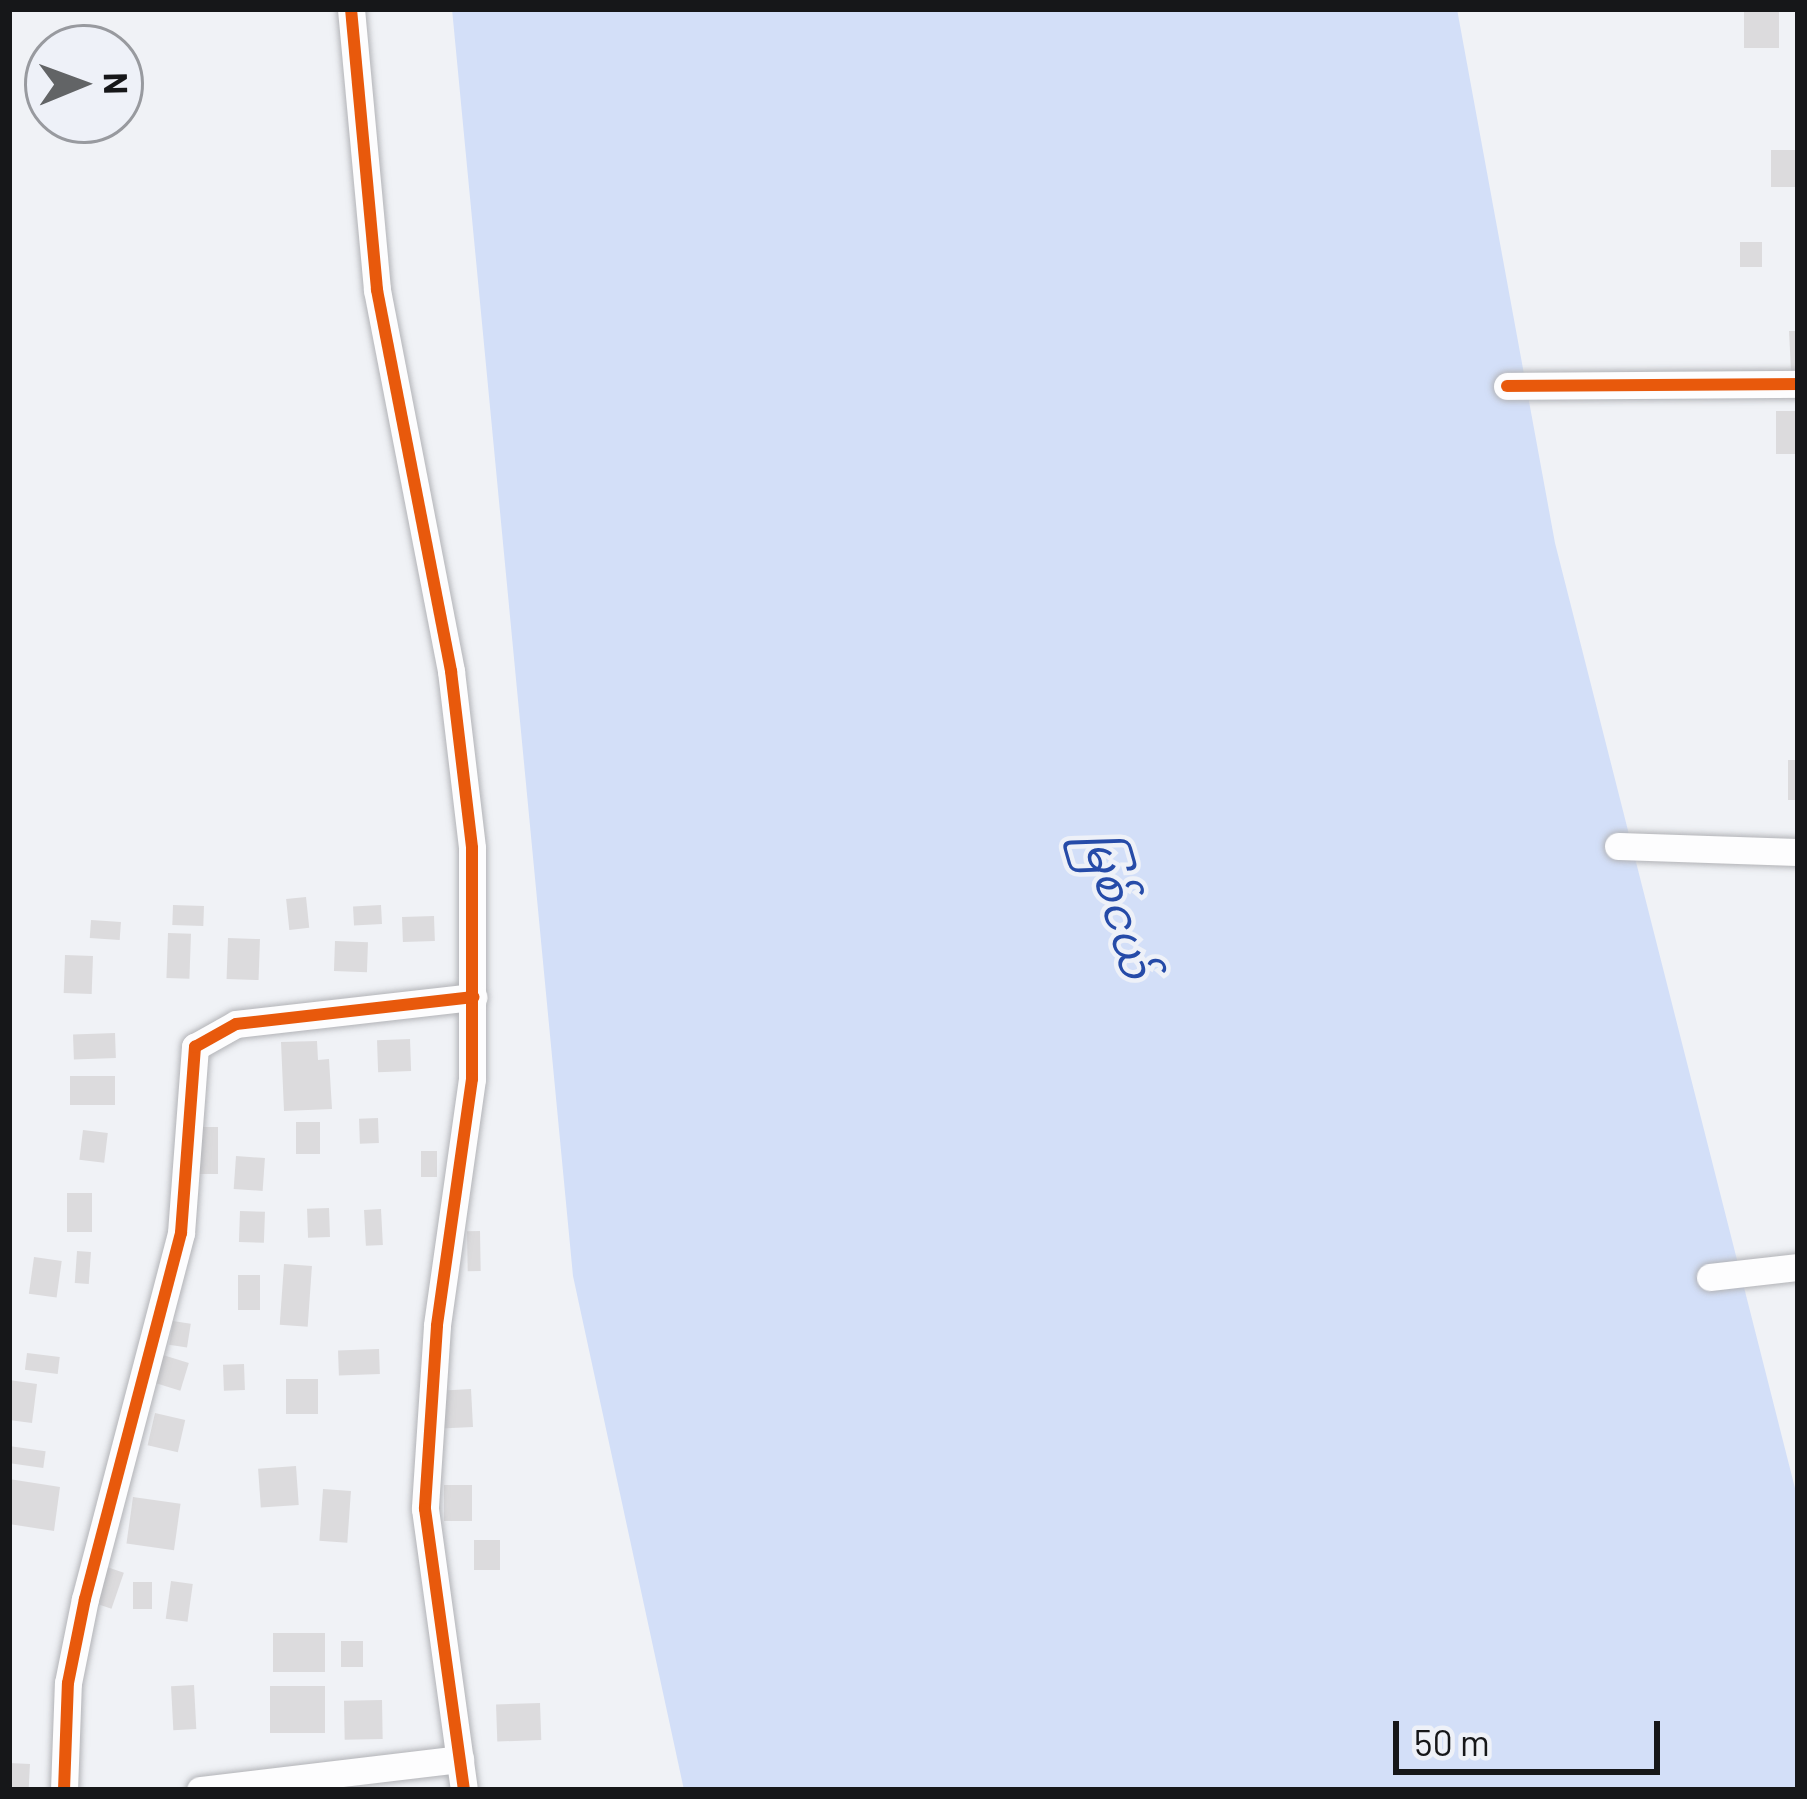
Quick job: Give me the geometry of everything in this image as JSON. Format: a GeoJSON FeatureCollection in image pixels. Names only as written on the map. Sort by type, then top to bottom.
{"type":"FeatureCollection","features":[{"type":"Feature","properties":{"kind":"street"},"geometry":{"type":"LineString","coordinates":[[351,9],[377,290],[451,670],[472,848],[472,1079],[446,1239],[424,1509],[464,1790]]}},
{"type":"Feature","properties":{"kind":"street"},"geometry":{"type":"LineString","coordinates":[[1508,386],[1798,384]]}},
{"type":"Feature","properties":{"kind":"street"},"geometry":{"type":"LineString","coordinates":[[1618,846],[1798,852]]}},
{"type":"Feature","properties":{"kind":"street"},"geometry":{"type":"LineString","coordinates":[[64,1790],[68,1683],[85,1599],[181,1233],[195,1047],[236,1024],[472,997]]}},
{"type":"Feature","properties":{"kind":"street"},"geometry":{"type":"LineString","coordinates":[[1710,1277],[1798,1267]]}},
{"type":"Feature","properties":{"kind":"street"},"geometry":{"type":"LineString","coordinates":[[200,1790],[460,1759]]}},
{"type":"Feature","properties":{"kind":"water","name":"မြစ်ငယ်"},"geometry":{"type":"Polygon","coordinates":[[[452,9],[1457,9],[1555,543],[1798,1500],[1798,1790],[684,1790],[573,1276],[452,9]]]}},
{"type":"Feature","properties":{"kind":"building"},"geometry":{"type":"Polygon","coordinates":[[[1744,9],[1779,9],[1779,48],[1744,48],[1744,9]]]}},
{"type":"Feature","properties":{"kind":"building"},"geometry":{"type":"Polygon","coordinates":[[[1771,150],[1798,150],[1798,187],[1771,187],[1771,150]]]}},
{"type":"Feature","properties":{"kind":"building"},"geometry":{"type":"Polygon","coordinates":[[[1740,242],[1762,242],[1762,267],[1740,267],[1740,242]]]}},
{"type":"Feature","properties":{"kind":"building"},"geometry":{"type":"Polygon","coordinates":[[[1789,331],[1798,331],[1798,370],[1791,371],[1789,331]]]}},
{"type":"Feature","properties":{"kind":"building"},"geometry":{"type":"Polygon","coordinates":[[[1776,411],[1798,411],[1798,454],[1776,454],[1776,411]]]}},
{"type":"Feature","properties":{"kind":"building"},"geometry":{"type":"Polygon","coordinates":[[[1788,760],[1798,760],[1798,800],[1788,800],[1788,760]]]}},
{"type":"Feature","properties":{"kind":"building"},"geometry":{"type":"Polygon","coordinates":[[[306,897],[309,928],[289,930],[286,899],[306,897]]]}},
{"type":"Feature","properties":{"kind":"building"},"geometry":{"type":"Polygon","coordinates":[[[173,905],[204,906],[203,926],[172,925],[173,905]]]}},
{"type":"Feature","properties":{"kind":"building"},"geometry":{"type":"Polygon","coordinates":[[[381,905],[382,924],[354,925],[353,906],[381,905]]]}},
{"type":"Feature","properties":{"kind":"building"},"geometry":{"type":"Polygon","coordinates":[[[434,916],[435,941],[403,942],[402,917],[434,916]]]}},
{"type":"Feature","properties":{"kind":"building"},"geometry":{"type":"Polygon","coordinates":[[[91,920],[121,922],[120,940],[90,938],[91,920]]]}},
{"type":"Feature","properties":{"kind":"building"},"geometry":{"type":"Polygon","coordinates":[[[168,933],[191,934],[189,979],[166,978],[168,933]]]}},
{"type":"Feature","properties":{"kind":"building"},"geometry":{"type":"Polygon","coordinates":[[[228,938],[260,939],[259,980],[227,979],[228,938]]]}},
{"type":"Feature","properties":{"kind":"building"},"geometry":{"type":"Polygon","coordinates":[[[335,941],[368,942],[367,972],[334,971],[335,941]]]}},
{"type":"Feature","properties":{"kind":"building"},"geometry":{"type":"Polygon","coordinates":[[[65,955],[93,956],[92,994],[64,993],[65,955]]]}},
{"type":"Feature","properties":{"kind":"building"},"geometry":{"type":"Polygon","coordinates":[[[115,1033],[116,1058],[74,1059],[73,1034],[115,1033]]]}},
{"type":"Feature","properties":{"kind":"building"},"geometry":{"type":"Polygon","coordinates":[[[410,1039],[411,1071],[378,1072],[377,1040],[410,1039]]]}},
{"type":"Feature","properties":{"kind":"building"},"geometry":{"type":"Polygon","coordinates":[[[317,1041],[318,1060],[329,1059],[332,1109],[284,1111],[281,1042],[317,1041]]]}},
{"type":"Feature","properties":{"kind":"building"},"geometry":{"type":"Polygon","coordinates":[[[70,1076],[115,1076],[115,1105],[70,1105],[70,1076]]]}},
{"type":"Feature","properties":{"kind":"building"},"geometry":{"type":"Polygon","coordinates":[[[378,1118],[379,1143],[360,1144],[359,1119],[378,1118]]]}},
{"type":"Feature","properties":{"kind":"building"},"geometry":{"type":"Polygon","coordinates":[[[296,1122],[320,1122],[320,1154],[296,1154],[296,1122]]]}},
{"type":"Feature","properties":{"kind":"building"},"geometry":{"type":"Polygon","coordinates":[[[194,1127],[218,1127],[218,1174],[194,1174],[194,1127]]]}},
{"type":"Feature","properties":{"kind":"building"},"geometry":{"type":"Polygon","coordinates":[[[83,1130],[108,1133],[104,1163],[79,1160],[83,1130]]]}},
{"type":"Feature","properties":{"kind":"building"},"geometry":{"type":"Polygon","coordinates":[[[421,1151],[437,1151],[437,1177],[421,1177],[421,1151]]]}},
{"type":"Feature","properties":{"kind":"building"},"geometry":{"type":"Polygon","coordinates":[[[236,1156],[265,1158],[263,1191],[234,1189],[236,1156]]]}},
{"type":"Feature","properties":{"kind":"building"},"geometry":{"type":"Polygon","coordinates":[[[67,1193],[92,1193],[92,1232],[67,1232],[67,1193]]]}},
{"type":"Feature","properties":{"kind":"building"},"geometry":{"type":"Polygon","coordinates":[[[329,1208],[330,1237],[308,1238],[307,1209],[329,1208]]]}},
{"type":"Feature","properties":{"kind":"building"},"geometry":{"type":"Polygon","coordinates":[[[381,1209],[383,1245],[366,1246],[364,1210],[381,1209]]]}},
{"type":"Feature","properties":{"kind":"building"},"geometry":{"type":"Polygon","coordinates":[[[240,1211],[265,1212],[264,1243],[239,1242],[240,1211]]]}},
{"type":"Feature","properties":{"kind":"building"},"geometry":{"type":"Polygon","coordinates":[[[467,1231],[480,1231],[481,1271],[468,1271],[467,1231]]]}},
{"type":"Feature","properties":{"kind":"building"},"geometry":{"type":"Polygon","coordinates":[[[77,1251],[91,1252],[89,1284],[75,1283],[77,1251]]]}},
{"type":"Feature","properties":{"kind":"building"},"geometry":{"type":"Polygon","coordinates":[[[34,1257],[62,1261],[57,1298],[29,1294],[34,1257]]]}},
{"type":"Feature","properties":{"kind":"building"},"geometry":{"type":"Polygon","coordinates":[[[284,1264],[312,1266],[308,1327],[280,1325],[284,1264]]]}},
{"type":"Feature","properties":{"kind":"building"},"geometry":{"type":"Polygon","coordinates":[[[238,1275],[260,1275],[260,1310],[238,1310],[238,1275]]]}},
{"type":"Feature","properties":{"kind":"building"},"geometry":{"type":"Polygon","coordinates":[[[173,1321],[191,1324],[187,1348],[169,1345],[173,1321]]]}},
{"type":"Feature","properties":{"kind":"building"},"geometry":{"type":"Polygon","coordinates":[[[379,1349],[380,1374],[339,1375],[338,1350],[379,1349]]]}},
{"type":"Feature","properties":{"kind":"building"},"geometry":{"type":"Polygon","coordinates":[[[27,1353],[60,1357],[58,1374],[25,1370],[27,1353]]]}},
{"type":"Feature","properties":{"kind":"building"},"geometry":{"type":"Polygon","coordinates":[[[163,1355],[189,1363],[180,1391],[155,1383],[163,1355]]]}},
{"type":"Feature","properties":{"kind":"building"},"geometry":{"type":"Polygon","coordinates":[[[244,1364],[245,1390],[224,1391],[223,1365],[244,1364]]]}},
{"type":"Feature","properties":{"kind":"building"},"geometry":{"type":"Polygon","coordinates":[[[286,1379],[318,1379],[318,1414],[286,1414],[286,1379]]]}},
{"type":"Feature","properties":{"kind":"building"},"geometry":{"type":"Polygon","coordinates":[[[9,1380],[37,1384],[32,1423],[9,1420],[9,1380]]]}},
{"type":"Feature","properties":{"kind":"building"},"geometry":{"type":"Polygon","coordinates":[[[471,1389],[473,1427],[441,1429],[439,1391],[471,1389]]]}},
{"type":"Feature","properties":{"kind":"building"},"geometry":{"type":"Polygon","coordinates":[[[155,1413],[185,1420],[178,1452],[148,1445],[155,1413]]]}},
{"type":"Feature","properties":{"kind":"building"},"geometry":{"type":"Polygon","coordinates":[[[9,1446],[46,1451],[43,1468],[9,1463],[9,1446]]]}},
{"type":"Feature","properties":{"kind":"building"},"geometry":{"type":"Polygon","coordinates":[[[296,1466],[299,1505],[261,1508],[258,1469],[296,1466]]]}},
{"type":"Feature","properties":{"kind":"building"},"geometry":{"type":"Polygon","coordinates":[[[9,1479],[60,1487],[54,1531],[9,1524],[9,1479]]]}},
{"type":"Feature","properties":{"kind":"building"},"geometry":{"type":"Polygon","coordinates":[[[444,1485],[472,1485],[472,1521],[444,1521],[444,1485]]]}},
{"type":"Feature","properties":{"kind":"building"},"geometry":{"type":"Polygon","coordinates":[[[323,1489],[351,1491],[347,1543],[319,1541],[323,1489]]]}},
{"type":"Feature","properties":{"kind":"building"},"geometry":{"type":"Polygon","coordinates":[[[133,1497],[181,1504],[174,1550],[126,1544],[133,1497]]]}},
{"type":"Feature","properties":{"kind":"building"},"geometry":{"type":"Polygon","coordinates":[[[474,1540],[500,1540],[500,1570],[474,1570],[474,1540]]]}},
{"type":"Feature","properties":{"kind":"building"},"geometry":{"type":"Polygon","coordinates":[[[104,1566],[124,1573],[111,1609],[92,1602],[104,1566]]]}},
{"type":"Feature","properties":{"kind":"building"},"geometry":{"type":"Polygon","coordinates":[[[171,1581],[193,1584],[187,1622],[166,1619],[171,1581]]]}},
{"type":"Feature","properties":{"kind":"building"},"geometry":{"type":"Polygon","coordinates":[[[133,1582],[152,1582],[152,1609],[133,1609],[133,1582]]]}},
{"type":"Feature","properties":{"kind":"building"},"geometry":{"type":"Polygon","coordinates":[[[273,1633],[325,1633],[325,1672],[273,1672],[273,1633]]]}},
{"type":"Feature","properties":{"kind":"building"},"geometry":{"type":"Polygon","coordinates":[[[341,1641],[363,1641],[363,1667],[341,1667],[341,1641]]]}},
{"type":"Feature","properties":{"kind":"building"},"geometry":{"type":"Polygon","coordinates":[[[194,1685],[196,1729],[173,1730],[171,1686],[194,1685]]]}},
{"type":"Feature","properties":{"kind":"building"},"geometry":{"type":"Polygon","coordinates":[[[270,1686],[325,1686],[325,1733],[270,1733],[270,1686]]]}},
{"type":"Feature","properties":{"kind":"building"},"geometry":{"type":"Polygon","coordinates":[[[382,1700],[383,1739],[345,1740],[344,1701],[382,1700]]]}},
{"type":"Feature","properties":{"kind":"building"},"geometry":{"type":"Polygon","coordinates":[[[540,1703],[541,1740],[497,1742],[496,1705],[540,1703]]]}},
{"type":"Feature","properties":{"kind":"building"},"geometry":{"type":"Polygon","coordinates":[[[9,1763],[30,1764],[29,1790],[9,1789],[9,1763]]]}},
{"type":"Feature","properties":{"kind":"cycle path"},"geometry":{"type":"LineString","coordinates":[[351,9],[377,290],[451,671],[472,848],[472,1079],[437,1326],[425,1509],[464,1790]]}},
{"type":"Feature","properties":{"kind":"cycle path"},"geometry":{"type":"LineString","coordinates":[[1507,386],[1798,384]]}},
{"type":"Feature","properties":{"kind":"cycle path"},"geometry":{"type":"LineString","coordinates":[[64,1790],[68,1683],[85,1599],[181,1233],[195,1047],[236,1024],[473,997]]}}]}
